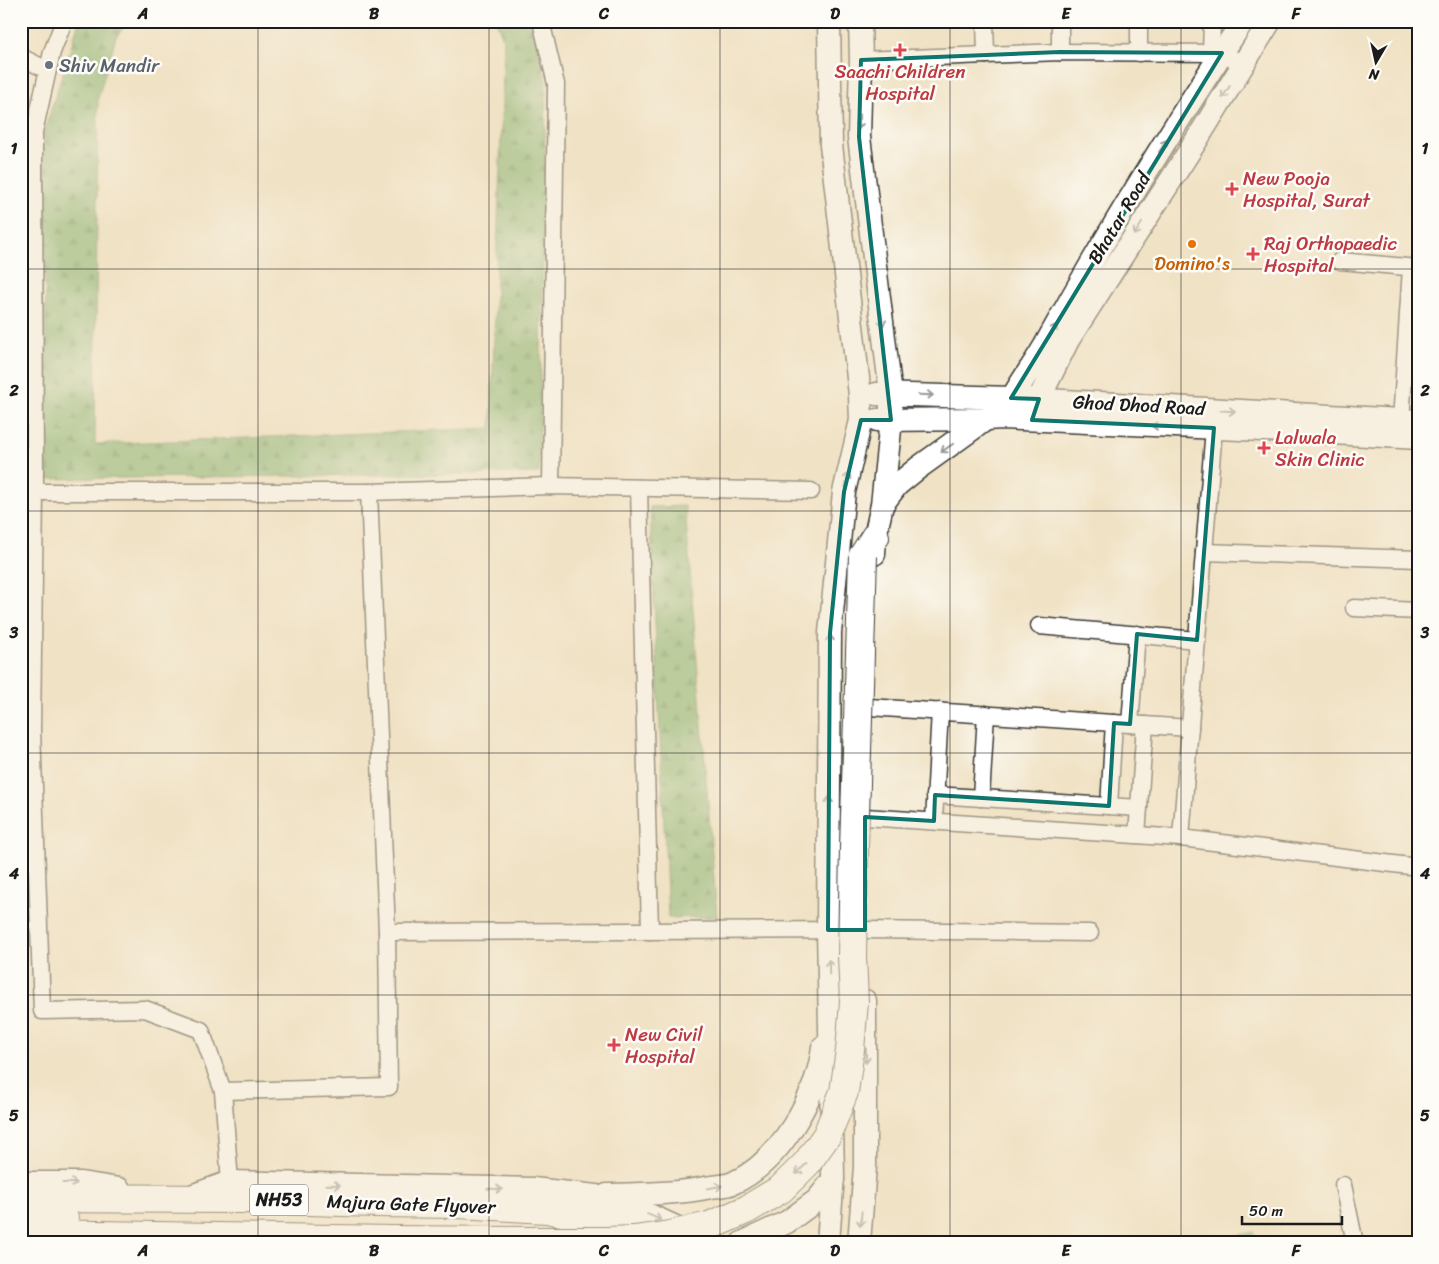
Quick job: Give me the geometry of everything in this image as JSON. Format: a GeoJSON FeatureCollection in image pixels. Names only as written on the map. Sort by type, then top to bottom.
{"type":"FeatureCollection","features":[{"type":"Feature","properties":{"kind":"highway"},"geometry":{"type":"LineString","coordinates":[[21,1234],[567,1242],[634,1240],[670,1235],[710,1226],[746,1210],[781,1189],[807,1163],[827,1135],[844,1092],[850,1050],[854,1002],[852,956],[854,848],[869,546]]}},
{"type":"Feature","properties":{"kind":"highway","name":"Majura Gate Flyover"},"geometry":{"type":"LineString","coordinates":[[21,1198],[240,1199],[457,1204],[547,1209],[627,1225],[676,1243]]}},
{"type":"Feature","properties":{"kind":"highway","name":"Majura Gate Flyover"},"geometry":{"type":"LineString","coordinates":[[21,1218],[477,1220],[572,1226],[623,1243]]}},
{"type":"Feature","properties":{"kind":"street"},"geometry":{"type":"LineString","coordinates":[[64,21],[52,52],[34,132],[28,148],[27,730],[42,1011],[145,1009],[201,1030],[223,1091],[230,1182]]}},
{"type":"Feature","properties":{"kind":"street"},"geometry":{"type":"LineString","coordinates":[[541,21],[556,84],[551,486]]}},
{"type":"Feature","properties":{"kind":"street"},"geometry":{"type":"LineString","coordinates":[[828,1243],[833,1180],[828,930],[830,633],[844,492],[861,420],[860,395],[831,146],[829,21]]}},
{"type":"Feature","properties":{"kind":"street"},"geometry":{"type":"LineString","coordinates":[[859,1243],[866,1167],[865,817],[869,707],[869,546],[882,505],[891,420],[891,394],[859,137],[860,21]]}},
{"type":"Feature","properties":{"kind":"street"},"geometry":{"type":"LineString","coordinates":[[985,21],[986,55]]}},
{"type":"Feature","properties":{"kind":"street"},"geometry":{"type":"LineString","coordinates":[[1060,21],[1060,52]]}},
{"type":"Feature","properties":{"kind":"street"},"geometry":{"type":"LineString","coordinates":[[1139,21],[1139,53]]}},
{"type":"Feature","properties":{"kind":"street"},"geometry":{"type":"LineString","coordinates":[[1212,21],[1216,53]]}},
{"type":"Feature","properties":{"kind":"street","name":"Bhatar Road"},"geometry":{"type":"LineString","coordinates":[[882,505],[898,485],[912,473],[1000,412],[1052,352],[1065,308],[1216,53],[1243,21]]}},
{"type":"Feature","properties":{"kind":"street"},"geometry":{"type":"LineString","coordinates":[[1270,21],[1052,352],[1036,410],[1214,428],[1418,438]]}},
{"type":"Feature","properties":{"kind":"street"},"geometry":{"type":"LineString","coordinates":[[861,60],[1060,52],[1216,53],[1243,64]]}},
{"type":"Feature","properties":{"kind":"street"},"geometry":{"type":"LineString","coordinates":[[21,57],[47,70]]}},
{"type":"Feature","properties":{"kind":"street"},"geometry":{"type":"LineString","coordinates":[[1340,261],[1415,268],[1409,421]]}},
{"type":"Feature","properties":{"kind":"street"},"geometry":{"type":"LineString","coordinates":[[848,292],[878,289]]}},
{"type":"Feature","properties":{"kind":"street"},"geometry":{"type":"LineString","coordinates":[[962,396],[983,392],[1004,383],[1052,352]]}},
{"type":"Feature","properties":{"kind":"street"},"geometry":{"type":"LineString","coordinates":[[1052,352],[1063,369],[1069,387],[1081,402]]}},
{"type":"Feature","properties":{"kind":"street","name":"Ghod Dhod Road"},"geometry":{"type":"LineString","coordinates":[[860,395],[962,396],[1000,412],[1036,410],[1081,402],[1409,421]]}},
{"type":"Feature","properties":{"kind":"street"},"geometry":{"type":"LineString","coordinates":[[861,420],[891,420],[1000,412]]}},
{"type":"Feature","properties":{"kind":"street"},"geometry":{"type":"LineString","coordinates":[[1181,838],[1214,428]]}},
{"type":"Feature","properties":{"kind":"street"},"geometry":{"type":"LineString","coordinates":[[28,492],[369,492],[551,486],[811,491]]}},
{"type":"Feature","properties":{"kind":"street"},"geometry":{"type":"LineString","coordinates":[[639,488],[650,931]]}},
{"type":"Feature","properties":{"kind":"street"},"geometry":{"type":"LineString","coordinates":[[223,1091],[388,1087],[388,932],[369,492]]}},
{"type":"Feature","properties":{"kind":"street"},"geometry":{"type":"LineString","coordinates":[[1204,552],[1418,559]]}},
{"type":"Feature","properties":{"kind":"street"},"geometry":{"type":"LineString","coordinates":[[1354,608],[1418,611]]}},
{"type":"Feature","properties":{"kind":"street"},"geometry":{"type":"LineString","coordinates":[[1040,626],[1197,640]]}},
{"type":"Feature","properties":{"kind":"street"},"geometry":{"type":"LineString","coordinates":[[1109,806],[1130,724],[1137,634]]}},
{"type":"Feature","properties":{"kind":"street"},"geometry":{"type":"LineString","coordinates":[[869,707],[1190,728]]}},
{"type":"Feature","properties":{"kind":"street"},"geometry":{"type":"LineString","coordinates":[[934,822],[940,711]]}},
{"type":"Feature","properties":{"kind":"street"},"geometry":{"type":"LineString","coordinates":[[981,798],[986,714]]}},
{"type":"Feature","properties":{"kind":"street"},"geometry":{"type":"LineString","coordinates":[[1130,724],[1139,808],[1137,835]]}},
{"type":"Feature","properties":{"kind":"street"},"geometry":{"type":"LineString","coordinates":[[935,795],[1139,808]]}},
{"type":"Feature","properties":{"kind":"street"},"geometry":{"type":"LineString","coordinates":[[865,817],[1181,838],[1418,867]]}},
{"type":"Feature","properties":{"kind":"street"},"geometry":{"type":"LineString","coordinates":[[388,932],[865,930],[1090,933]]}},
{"type":"Feature","properties":{"kind":"street"},"geometry":{"type":"LineString","coordinates":[[21,1183],[81,1183],[182,1200],[230,1182],[533,1190],[596,1196],[691,1191],[732,1183],[762,1164],[788,1136],[810,1094],[822,1058],[830,992]]}},
{"type":"Feature","properties":{"kind":"street"},"geometry":{"type":"LineString","coordinates":[[742,1243],[787,1222],[817,1200],[833,1180]]}},
{"type":"Feature","properties":{"kind":"street"},"geometry":{"type":"LineString","coordinates":[[1343,1185],[1356,1243]]}},
{"type":"Feature","properties":{"kind":"street"},"geometry":{"type":"LineString","coordinates":[[596,1196],[649,1215],[712,1243]]}},
{"type":"Feature","properties":{"kind":"highlighted area"},"geometry":{"type":"Polygon","coordinates":[[[1060,52],[1222,53],[1011,398],[1039,399],[1032,420],[1214,428],[1197,640],[1137,634],[1130,724],[1114,723],[1109,806],[935,795],[934,821],[865,817],[865,930],[828,930],[830,633],[844,492],[861,420],[891,420],[859,137],[861,60],[1060,52]]]}},
{"type":"Feature","properties":{"kind":"green space"},"geometry":{"type":"Polygon","coordinates":[[[79,21],[129,21],[116,37],[98,98],[95,444],[491,428],[504,42],[496,21],[530,21],[546,79],[539,473],[47,479],[44,132],[79,21]]]}},
{"type":"Feature","properties":{"kind":"green space"},"geometry":{"type":"Polygon","coordinates":[[[21,157],[24,157],[24,437],[21,437],[21,157]]]}},
{"type":"Feature","properties":{"kind":"green space"},"geometry":{"type":"Polygon","coordinates":[[[685,506],[717,917],[668,918],[650,507],[685,506]]]}},
{"type":"Feature","properties":{"kind":"green space"},"geometry":{"type":"Polygon","coordinates":[[[1254,1232],[1255,1243],[1199,1243],[1254,1232]]]}},
{"type":"Feature","properties":{"kind":"place","name":"Saachi Children Hospital"},"geometry":{"type":"Point","coordinates":[900,50]}},
{"type":"Feature","properties":{"kind":"place","name":"Shiv Mandir"},"geometry":{"type":"Point","coordinates":[49,65]}},
{"type":"Feature","properties":{"kind":"place","name":"New Pooja Hospital, Surat"},"geometry":{"type":"Point","coordinates":[1232,189]}},
{"type":"Feature","properties":{"kind":"place","name":"Domino's"},"geometry":{"type":"Point","coordinates":[1192,244]}},
{"type":"Feature","properties":{"kind":"place","name":"Raj Orthopaedic Hospital"},"geometry":{"type":"Point","coordinates":[1253,254]}},
{"type":"Feature","properties":{"kind":"place","name":"Lalwala Skin Clinic"},"geometry":{"type":"Point","coordinates":[1264,448]}},
{"type":"Feature","properties":{"kind":"place","name":"New Civil Hospital"},"geometry":{"type":"Point","coordinates":[614,1045]}}]}
